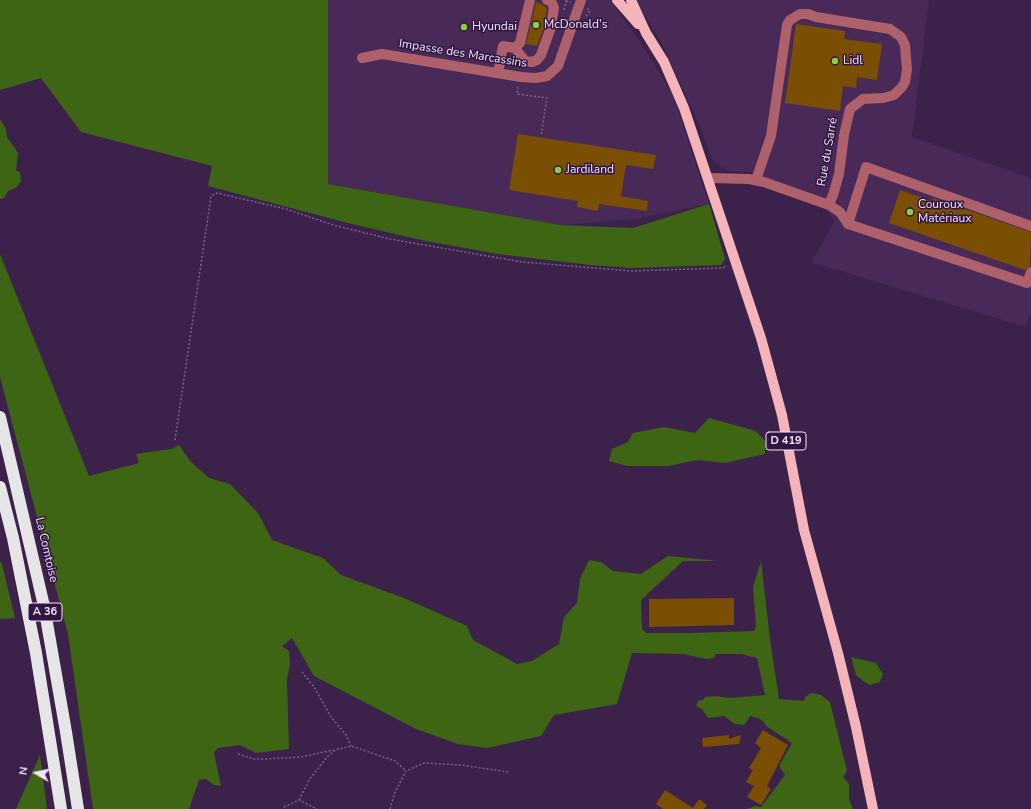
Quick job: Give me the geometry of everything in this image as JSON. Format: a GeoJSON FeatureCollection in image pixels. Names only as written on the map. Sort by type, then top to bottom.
{"type":"FeatureCollection","features":[{"type":"Feature","properties":{"kind":"highway","name":"La Comtoise"},"geometry":{"type":"LineString","coordinates":[[0,417],[44,606],[65,724],[78,809]]}},
{"type":"Feature","properties":{"kind":"highway","name":"A 36"},"geometry":{"type":"LineString","coordinates":[[0,487],[13,538],[43,690],[61,809]]}},
{"type":"Feature","properties":{"kind":"highway"},"geometry":{"type":"LineString","coordinates":[[0,507],[13,538]]}},
{"type":"Feature","properties":{"kind":"main road","name":"D 419"},"geometry":{"type":"LineString","coordinates":[[617,0],[646,33]]}},
{"type":"Feature","properties":{"kind":"main road","name":"D 419"},"geometry":{"type":"LineString","coordinates":[[631,0],[646,33],[672,80],[709,178],[774,385],[802,524],[844,675],[873,809]]}},
{"type":"Feature","properties":{"kind":"street"},"geometry":{"type":"LineString","coordinates":[[514,48],[520,43],[530,0]]}},
{"type":"Feature","properties":{"kind":"street"},"geometry":{"type":"LineString","coordinates":[[498,73],[503,46],[514,48],[525,61],[532,62],[537,60],[550,30],[554,8],[551,1],[547,0]]}},
{"type":"Feature","properties":{"kind":"street","name":"Impasse des Marcassins"},"geometry":{"type":"LineString","coordinates":[[362,58],[382,54],[498,73],[536,78],[547,76],[558,66],[581,0]]}},
{"type":"Feature","properties":{"kind":"street","name":"Rue du Sarré"},"geometry":{"type":"LineString","coordinates":[[709,178],[756,180],[829,205],[839,174],[844,135],[850,109],[863,99],[883,98],[894,95],[905,82],[907,70],[905,45],[901,37],[890,28],[816,17],[808,14],[800,14],[790,20],[787,28],[775,119],[771,136],[756,180]]}},
{"type":"Feature","properties":{"kind":"street"},"geometry":{"type":"LineString","coordinates":[[848,224],[866,167],[1031,226]]}},
{"type":"Feature","properties":{"kind":"street"},"geometry":{"type":"LineString","coordinates":[[829,205],[840,212],[848,224],[1027,283],[1031,272]]}},
{"type":"Feature","properties":{"kind":"path"},"geometry":{"type":"LineString","coordinates":[[518,85],[517,94],[547,98],[541,136]]}},
{"type":"Feature","properties":{"kind":"path"},"geometry":{"type":"LineString","coordinates":[[175,440],[211,196],[217,193],[286,209],[333,225],[390,239],[522,262],[631,271],[722,268],[736,262]]}},
{"type":"Feature","properties":{"kind":"path"},"geometry":{"type":"LineString","coordinates":[[302,672],[314,687],[331,717],[346,735],[351,746]]}},
{"type":"Feature","properties":{"kind":"path"},"geometry":{"type":"LineString","coordinates":[[238,754],[254,759],[301,757],[351,746],[395,761],[406,771]]}},
{"type":"Feature","properties":{"kind":"path"},"geometry":{"type":"LineString","coordinates":[[284,806],[299,800],[310,780],[326,757],[335,750]]}},
{"type":"Feature","properties":{"kind":"path"},"geometry":{"type":"LineString","coordinates":[[390,809],[395,792],[406,771],[424,763],[435,762],[508,772]]}},
{"type":"Feature","properties":{"kind":"path"},"geometry":{"type":"LineString","coordinates":[[299,800],[317,809]]}},
{"type":"Feature","properties":{"kind":"shaded area"},"geometry":{"type":"Polygon","coordinates":[[[328,0],[617,0],[612,3],[641,43],[673,95],[709,204],[635,219],[561,225],[328,184],[328,0]]]}},
{"type":"Feature","properties":{"kind":"shaded area"},"geometry":{"type":"Polygon","coordinates":[[[636,0],[929,0],[912,137],[1031,178],[1031,312],[1026,327],[811,262],[835,221],[817,195],[751,172],[727,171],[712,159],[702,131],[661,42],[636,0]]]}},
{"type":"Feature","properties":{"kind":"green space"},"geometry":{"type":"Polygon","coordinates":[[[0,0],[328,0],[328,184],[561,225],[633,228],[709,204],[725,259],[721,265],[632,268],[590,265],[498,254],[421,240],[348,223],[208,186],[212,166],[81,132],[41,78],[0,90],[0,0]]]}},
{"type":"Feature","properties":{"kind":"green space"},"geometry":{"type":"Polygon","coordinates":[[[0,119],[6,129],[7,137],[18,153],[16,171],[20,172],[21,181],[17,187],[8,191],[4,198],[0,199],[0,119]]]}},
{"type":"Feature","properties":{"kind":"green space"},"geometry":{"type":"Polygon","coordinates":[[[0,254],[89,476],[139,463],[136,454],[171,449],[179,445],[190,461],[209,478],[230,484],[258,513],[272,540],[323,558],[341,575],[404,598],[467,626],[473,640],[517,664],[532,661],[559,644],[564,617],[577,603],[580,579],[589,560],[601,562],[613,571],[641,574],[668,556],[718,561],[683,561],[641,600],[642,629],[646,633],[754,631],[756,626],[753,587],[761,561],[779,699],[804,701],[805,697],[812,693],[821,695],[830,702],[847,771],[843,777],[849,784],[849,799],[853,809],[747,809],[755,806],[761,807],[785,775],[779,766],[792,743],[766,726],[760,719],[750,716],[744,725],[735,724],[724,716],[708,718],[702,709],[696,706],[698,701],[703,700],[705,697],[715,696],[730,698],[765,695],[757,658],[741,654],[716,654],[714,658],[706,659],[683,654],[632,653],[617,704],[554,715],[541,736],[487,748],[458,744],[416,729],[314,676],[292,638],[282,646],[289,651],[290,664],[287,680],[289,749],[256,753],[240,745],[218,748],[214,753],[221,786],[214,785],[206,779],[199,780],[189,809],[93,809],[68,634],[0,377],[0,254]]]}},
{"type":"Feature","properties":{"kind":"green space"},"geometry":{"type":"Polygon","coordinates":[[[709,418],[756,431],[765,441],[765,454],[725,463],[698,460],[668,466],[627,466],[609,461],[612,449],[628,442],[633,433],[664,427],[695,433],[709,418]]]}},
{"type":"Feature","properties":{"kind":"green space"},"geometry":{"type":"Polygon","coordinates":[[[0,561],[2,564],[15,618],[0,619],[0,561]]]}},
{"type":"Feature","properties":{"kind":"green space"},"geometry":{"type":"Polygon","coordinates":[[[851,657],[876,663],[883,674],[880,682],[870,685],[856,675],[851,657]]]}},
{"type":"Feature","properties":{"kind":"green space"},"geometry":{"type":"Polygon","coordinates":[[[40,755],[47,809],[16,809],[40,755]]]}},
{"type":"Feature","properties":{"kind":"building","name":"McDonald's"},"geometry":{"type":"Polygon","coordinates":[[[536,2],[542,4],[547,9],[544,28],[537,46],[526,44],[536,2]]]}},
{"type":"Feature","properties":{"kind":"building","name":"Lidl"},"geometry":{"type":"Polygon","coordinates":[[[796,24],[845,31],[844,39],[882,44],[877,80],[857,77],[856,88],[843,86],[840,111],[785,103],[796,24]]]}},
{"type":"Feature","properties":{"kind":"building","name":"Jardiland"},"geometry":{"type":"Polygon","coordinates":[[[518,134],[656,155],[653,169],[626,165],[621,196],[648,201],[647,211],[599,204],[598,211],[577,207],[578,201],[509,190],[518,134]]]}},
{"type":"Feature","properties":{"kind":"building"},"geometry":{"type":"Polygon","coordinates":[[[900,190],[932,201],[933,198],[1031,232],[1030,266],[1025,270],[889,223],[900,190]]]}},
{"type":"Feature","properties":{"kind":"building"},"geometry":{"type":"Polygon","coordinates":[[[734,598],[734,625],[649,627],[649,599],[734,598]]]}},
{"type":"Feature","properties":{"kind":"building"},"geometry":{"type":"Polygon","coordinates":[[[763,730],[788,745],[767,786],[771,789],[761,805],[747,797],[754,786],[746,782],[753,770],[749,768],[761,748],[755,743],[763,730]]]}},
{"type":"Feature","properties":{"kind":"building"},"geometry":{"type":"Polygon","coordinates":[[[729,735],[729,739],[741,735],[739,744],[703,747],[702,738],[729,735]]]}},
{"type":"Feature","properties":{"kind":"building"},"geometry":{"type":"Polygon","coordinates":[[[665,790],[693,808],[699,799],[707,805],[704,809],[663,809],[656,804],[665,790]]]}},
{"type":"Feature","properties":{"kind":"place","name":"McDonald's"},"geometry":{"type":"Point","coordinates":[536,25]}},
{"type":"Feature","properties":{"kind":"place","name":"Hyundai"},"geometry":{"type":"Point","coordinates":[464,27]}},
{"type":"Feature","properties":{"kind":"place","name":"Lidl"},"geometry":{"type":"Point","coordinates":[835,61]}},
{"type":"Feature","properties":{"kind":"place","name":"Jardiland"},"geometry":{"type":"Point","coordinates":[558,170]}},
{"type":"Feature","properties":{"kind":"place","name":"Couroux Matériaux"},"geometry":{"type":"Point","coordinates":[910,212]}}]}
